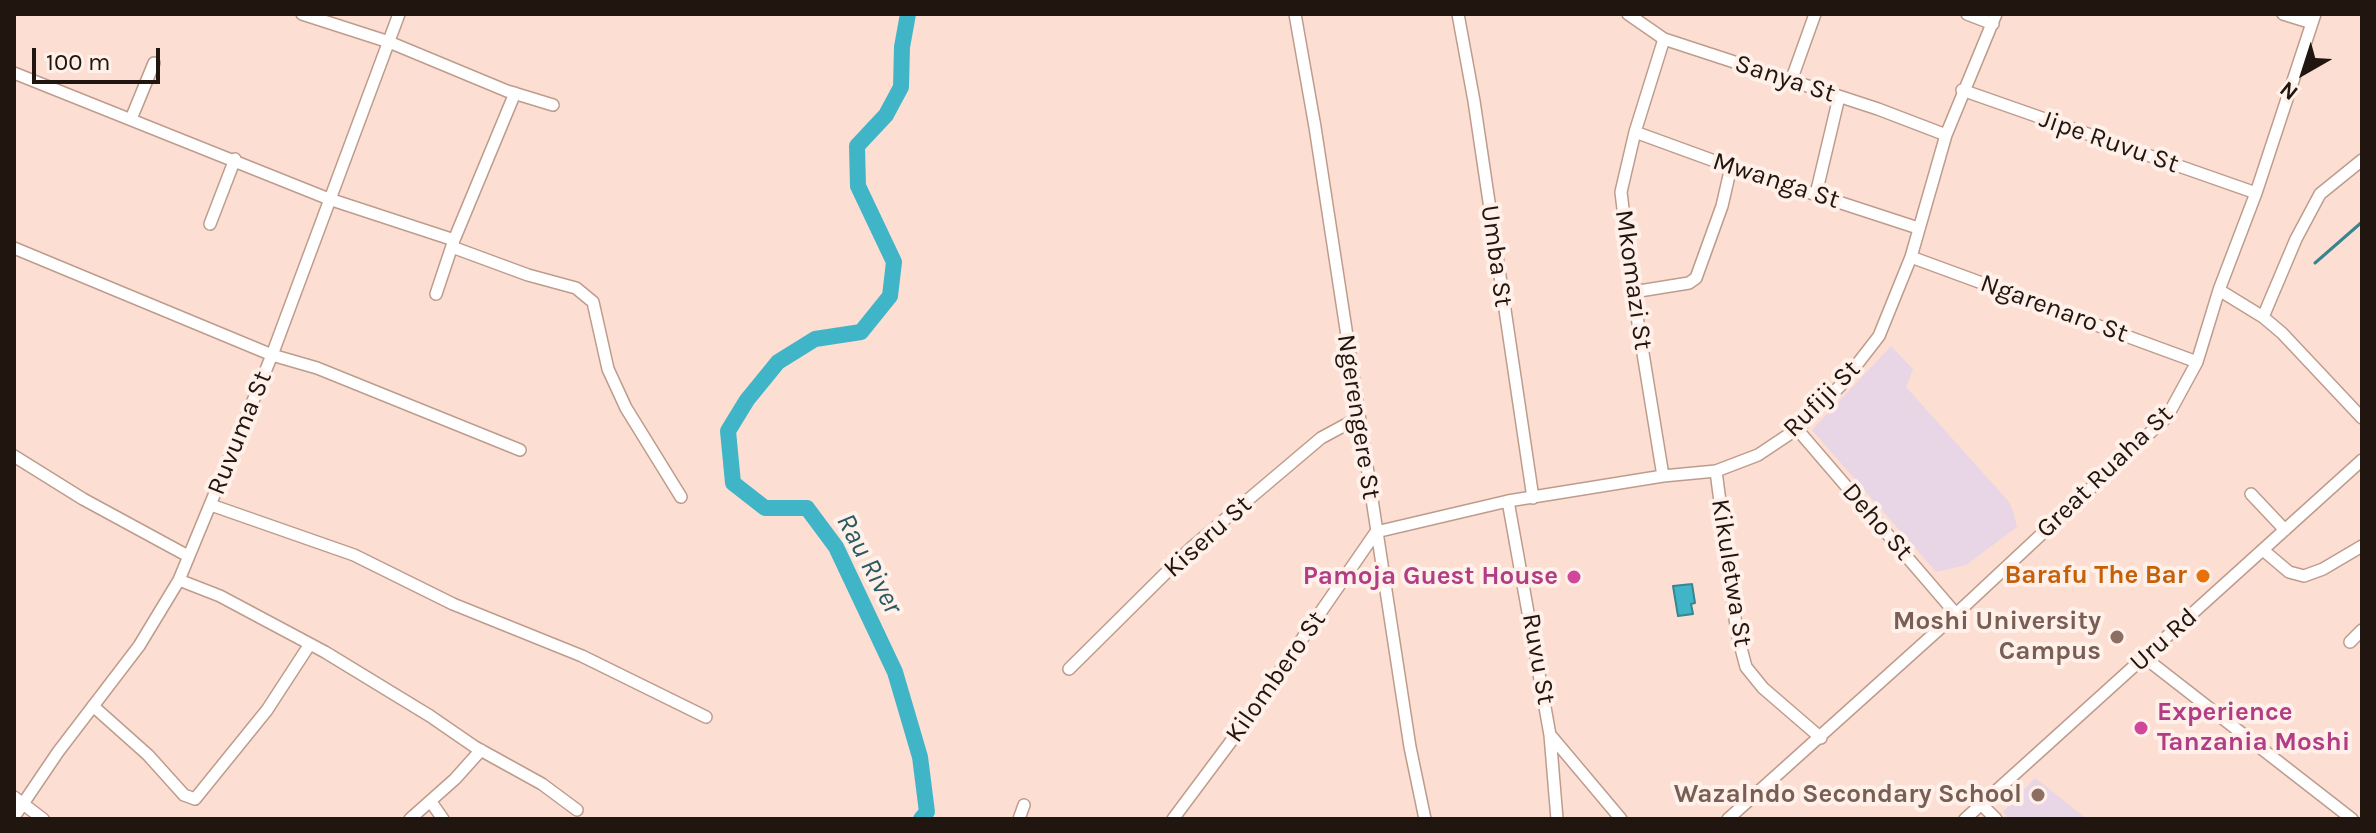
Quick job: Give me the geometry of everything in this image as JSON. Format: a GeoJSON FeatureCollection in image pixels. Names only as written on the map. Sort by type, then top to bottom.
{"type":"FeatureCollection","features":[{"type":"Feature","properties":{"kind":"street"},"geometry":{"type":"LineString","coordinates":[[302,14],[389,42],[515,93],[553,105]]}},
{"type":"Feature","properties":{"kind":"street","name":"Ruvuma St"},"geometry":{"type":"LineString","coordinates":[[14,817],[18,801],[139,646],[179,580],[272,355],[399,14]]}},
{"type":"Feature","properties":{"kind":"street","name":"Ngerengere St"},"geometry":{"type":"LineString","coordinates":[[1295,14],[1410,747],[1425,819]]}},
{"type":"Feature","properties":{"kind":"street","name":"Umba St"},"geometry":{"type":"LineString","coordinates":[[1458,14],[1474,101],[1533,498]]}},
{"type":"Feature","properties":{"kind":"street","name":"Sanya St"},"geometry":{"type":"LineString","coordinates":[[1628,14],[1664,39],[1946,135]]}},
{"type":"Feature","properties":{"kind":"street"},"geometry":{"type":"LineString","coordinates":[[1791,81],[1815,14]]}},
{"type":"Feature","properties":{"kind":"street"},"geometry":{"type":"LineString","coordinates":[[1967,14],[1995,19]]}},
{"type":"Feature","properties":{"kind":"street"},"geometry":{"type":"LineString","coordinates":[[2283,14],[2313,18]]}},
{"type":"Feature","properties":{"kind":"street","name":"Great Ruaha St"},"geometry":{"type":"LineString","coordinates":[[1728,819],[1821,738],[2167,417],[2197,362],[2313,18]]}},
{"type":"Feature","properties":{"kind":"street","name":"Rufiji St"},"geometry":{"type":"LineString","coordinates":[[1376,532],[1508,501],[1663,476],[1716,471],[1758,455],[1797,429],[1841,385],[1874,344],[1911,257],[1962,90],[1995,19]]}},
{"type":"Feature","properties":{"kind":"street","name":"Mkomazi St"},"geometry":{"type":"LineString","coordinates":[[1663,476],[1633,292],[1621,192],[1635,132],[1664,39]]}},
{"type":"Feature","properties":{"kind":"street"},"geometry":{"type":"LineString","coordinates":[[131,119],[154,63]]}},
{"type":"Feature","properties":{"kind":"street"},"geometry":{"type":"LineString","coordinates":[[14,73],[329,199],[528,275],[576,288],[593,302],[608,369],[639,433],[681,497]]}},
{"type":"Feature","properties":{"kind":"street","name":"Jipe Ruvu St"},"geometry":{"type":"LineString","coordinates":[[1962,90],[2256,193]]}},
{"type":"Feature","properties":{"kind":"street"},"geometry":{"type":"LineString","coordinates":[[436,294],[453,244],[515,93]]}},
{"type":"Feature","properties":{"kind":"street"},"geometry":{"type":"LineString","coordinates":[[1816,194],[1839,97]]}},
{"type":"Feature","properties":{"kind":"street","name":"Mwanga St"},"geometry":{"type":"LineString","coordinates":[[1635,132],[1918,228]]}},
{"type":"Feature","properties":{"kind":"street"},"geometry":{"type":"LineString","coordinates":[[210,224],[235,159]]}},
{"type":"Feature","properties":{"kind":"street"},"geometry":{"type":"LineString","coordinates":[[2263,317],[2296,239],[2320,194],[2362,160]]}},
{"type":"Feature","properties":{"kind":"street"},"geometry":{"type":"LineString","coordinates":[[1633,292],[1689,283],[1696,278],[1722,206],[1731,167]]}},
{"type":"Feature","properties":{"kind":"street"},"geometry":{"type":"LineString","coordinates":[[14,248],[272,355],[317,368],[520,450]]}},
{"type":"Feature","properties":{"kind":"street","name":"Ngarenaro St"},"geometry":{"type":"LineString","coordinates":[[1911,257],[2197,362]]}},
{"type":"Feature","properties":{"kind":"street"},"geometry":{"type":"LineString","coordinates":[[2219,290],[2263,317],[2305,355],[2362,418]]}},
{"type":"Feature","properties":{"kind":"street","name":"Kiseru St"},"geometry":{"type":"LineString","coordinates":[[1069,669],[1191,548],[1321,438],[1358,418]]}},
{"type":"Feature","properties":{"kind":"street","name":"Deho St"},"geometry":{"type":"LineString","coordinates":[[1797,429],[1956,614]]}},
{"type":"Feature","properties":{"kind":"street"},"geometry":{"type":"LineString","coordinates":[[14,456],[83,499],[188,556]]}},
{"type":"Feature","properties":{"kind":"street","name":"Uru Rd"},"geometry":{"type":"LineString","coordinates":[[1965,819],[2362,460]]}},
{"type":"Feature","properties":{"kind":"street","name":"Kikuletwa St"},"geometry":{"type":"LineString","coordinates":[[1716,471],[1737,633],[1746,667],[1763,688],[1821,738]]}},
{"type":"Feature","properties":{"kind":"street"},"geometry":{"type":"LineString","coordinates":[[2251,494],[2285,530]]}},
{"type":"Feature","properties":{"kind":"street","name":"Ruvu St"},"geometry":{"type":"LineString","coordinates":[[1508,501],[1550,735],[1557,819]]}},
{"type":"Feature","properties":{"kind":"street"},"geometry":{"type":"LineString","coordinates":[[211,505],[354,555],[453,604],[582,656],[706,717]]}},
{"type":"Feature","properties":{"kind":"street","name":"Kilombero St"},"geometry":{"type":"LineString","coordinates":[[1173,819],[1235,736],[1376,532]]}},
{"type":"Feature","properties":{"kind":"street"},"geometry":{"type":"LineString","coordinates":[[2263,550],[2289,572],[2304,576],[2323,569],[2362,546]]}},
{"type":"Feature","properties":{"kind":"street"},"geometry":{"type":"LineString","coordinates":[[179,580],[220,596],[310,644],[481,750],[542,784],[577,810]]}},
{"type":"Feature","properties":{"kind":"street"},"geometry":{"type":"LineString","coordinates":[[2350,642],[2362,630]]}},
{"type":"Feature","properties":{"kind":"street"},"geometry":{"type":"LineString","coordinates":[[93,706],[148,755],[181,792],[194,799],[267,710],[310,644]]}},
{"type":"Feature","properties":{"kind":"street"},"geometry":{"type":"LineString","coordinates":[[2145,658],[2352,819]]}},
{"type":"Feature","properties":{"kind":"street"},"geometry":{"type":"LineString","coordinates":[[1550,735],[1621,819]]}},
{"type":"Feature","properties":{"kind":"street"},"geometry":{"type":"LineString","coordinates":[[410,819],[431,802],[481,750]]}},
{"type":"Feature","properties":{"kind":"street"},"geometry":{"type":"LineString","coordinates":[[18,801],[43,819]]}},
{"type":"Feature","properties":{"kind":"street"},"geometry":{"type":"LineString","coordinates":[[431,802],[443,819]]}},
{"type":"Feature","properties":{"kind":"street"},"geometry":{"type":"LineString","coordinates":[[1981,804],[1996,819]]}},
{"type":"Feature","properties":{"kind":"street"},"geometry":{"type":"LineString","coordinates":[[1019,819],[1024,805]]}},
{"type":"Feature","properties":{"kind":"shaded area"},"geometry":{"type":"Polygon","coordinates":[[[1891,346],[1913,369],[1906,387],[2009,502],[2013,511],[2017,527],[1966,565],[1936,572],[1812,430],[1891,346]]]}},
{"type":"Feature","properties":{"kind":"shaded area","name":"Wazalndo Secondary School"},"geometry":{"type":"Polygon","coordinates":[[[2035,778],[2087,819],[2009,819],[2003,812],[2035,778]]]}},
{"type":"Feature","properties":{"kind":"water"},"geometry":{"type":"Polygon","coordinates":[[[1692,584],[1693,614],[1678,616],[1673,586],[1692,584]]]}},
{"type":"Feature","properties":{"kind":"waterway","name":"Rau River"},"geometry":{"type":"LineString","coordinates":[[908,14],[902,47],[901,87],[886,115],[857,146],[858,186],[894,262],[890,296],[861,332],[815,339],[778,362],[747,400],[728,431],[733,483],[765,508],[807,508],[836,547],[895,672],[920,757],[927,812],[921,819]]}},
{"type":"Feature","properties":{"kind":"waterway"},"geometry":{"type":"LineString","coordinates":[[2315,263],[2362,222]]}},
{"type":"Feature","properties":{"kind":"place","name":"Barafu The Bar"},"geometry":{"type":"Point","coordinates":[2203,576]}},
{"type":"Feature","properties":{"kind":"place","name":"Pamoja Guest House"},"geometry":{"type":"Point","coordinates":[1574,577]}},
{"type":"Feature","properties":{"kind":"place","name":"Moshi University Campus"},"geometry":{"type":"Point","coordinates":[2117,637]}},
{"type":"Feature","properties":{"kind":"place","name":"Experience Tanzania Moshi"},"geometry":{"type":"Point","coordinates":[2141,728]}},
{"type":"Feature","properties":{"kind":"place","name":"Wazalndo Secondary School"},"geometry":{"type":"Point","coordinates":[2038,795]}}]}
